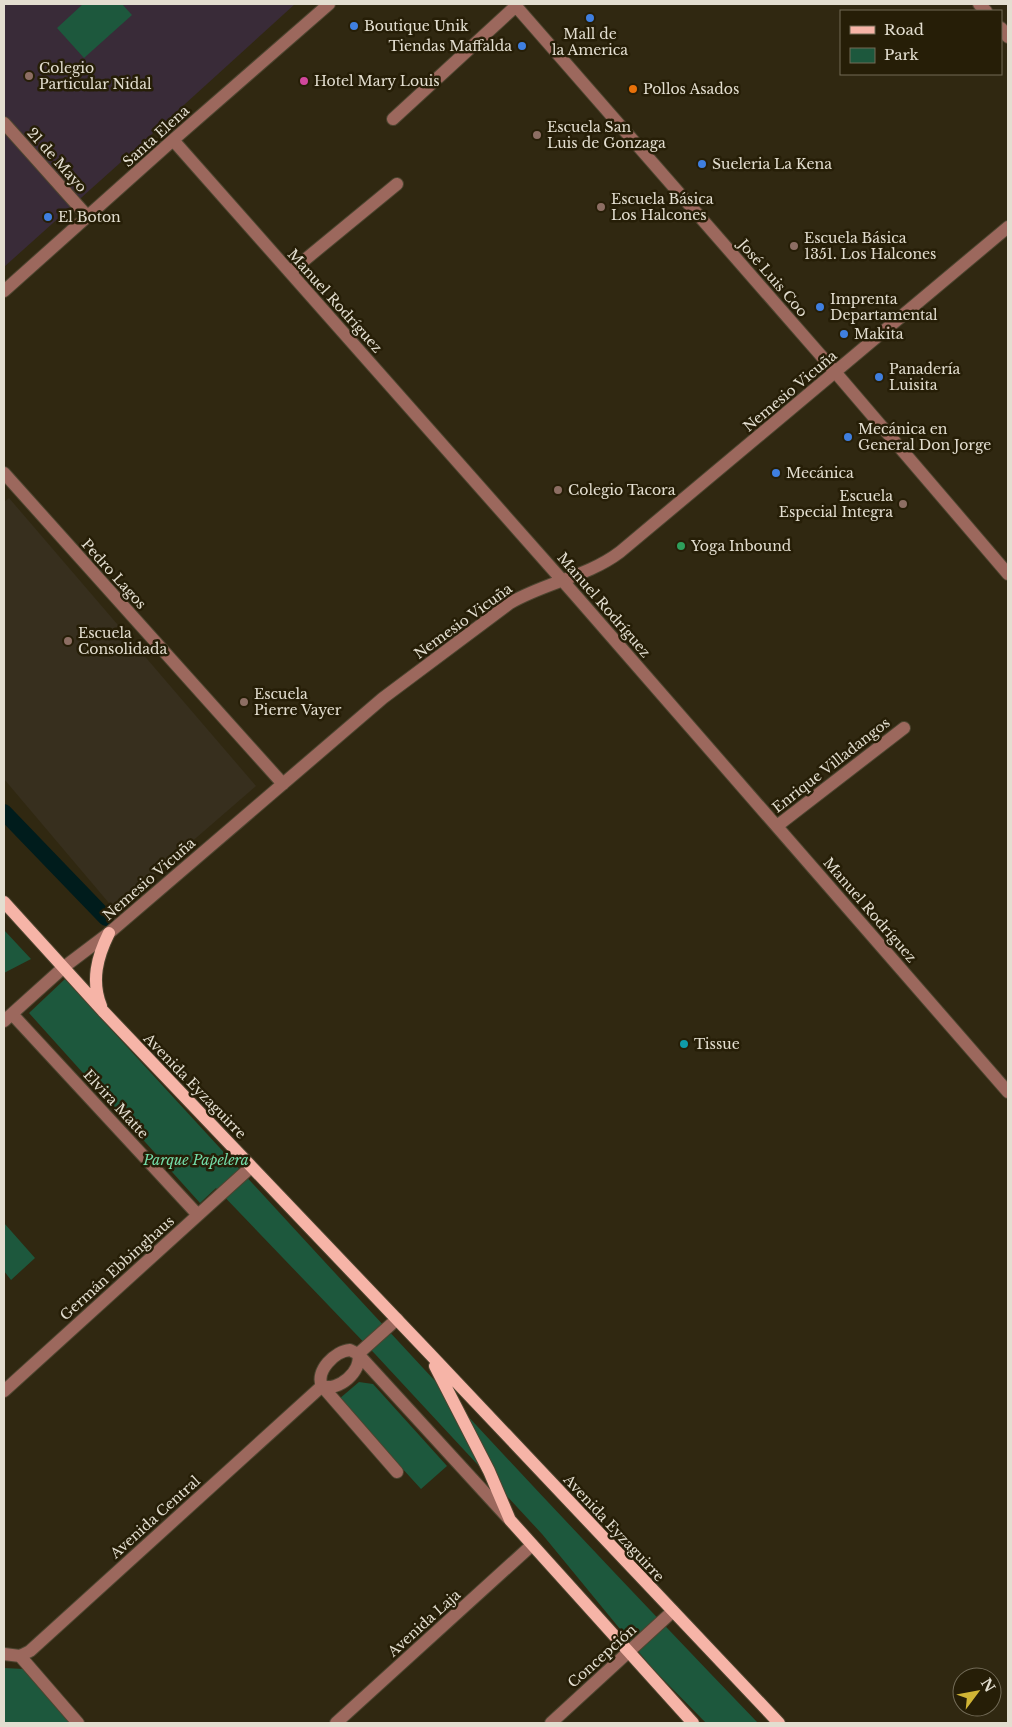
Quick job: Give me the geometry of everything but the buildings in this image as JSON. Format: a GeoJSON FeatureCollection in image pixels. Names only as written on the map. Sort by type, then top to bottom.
{"type":"FeatureCollection","features":[{"type":"Feature","properties":{"kind":"main road","name":"Avenida Eyzaguirre"},"geometry":{"type":"LineString","coordinates":[[4,902],[102,1011],[429,1352],[779,1723]]}},
{"type":"Feature","properties":{"kind":"main road"},"geometry":{"type":"LineString","coordinates":[[102,1011],[98,1000],[96,976],[100,953],[109,933]]}},
{"type":"Feature","properties":{"kind":"main road","name":"Avenida Eyzaguirre"},"geometry":{"type":"LineString","coordinates":[[429,1352],[489,1471],[510,1520],[693,1723]]}},
{"type":"Feature","properties":{"kind":"street","name":"Santa Elena"},"geometry":{"type":"LineString","coordinates":[[4,291],[329,4]]}},
{"type":"Feature","properties":{"kind":"street"},"geometry":{"type":"LineString","coordinates":[[393,118],[515,5]]}},
{"type":"Feature","properties":{"kind":"street","name":"José Luis Coo"},"geometry":{"type":"LineString","coordinates":[[515,5],[836,372],[1008,574]]}},
{"type":"Feature","properties":{"kind":"street","name":"21 de Mayo"},"geometry":{"type":"LineString","coordinates":[[4,123],[88,217]]}},
{"type":"Feature","properties":{"kind":"street","name":"Manuel Rodríguez"},"geometry":{"type":"LineString","coordinates":[[173,140],[564,581],[1008,1092]]}},
{"type":"Feature","properties":{"kind":"street"},"geometry":{"type":"LineString","coordinates":[[290,272],[397,184]]}},
{"type":"Feature","properties":{"kind":"street","name":"Nemesio Vicuña"},"geometry":{"type":"LineString","coordinates":[[8,1018],[64,967],[109,933],[382,698],[529,592],[564,581],[597,567],[620,552],[1008,227]]}},
{"type":"Feature","properties":{"kind":"street","name":"Pedro Lagos"},"geometry":{"type":"LineString","coordinates":[[4,473],[283,784]]}},
{"type":"Feature","properties":{"kind":"street","name":"Enrique Villadangos"},"geometry":{"type":"LineString","coordinates":[[777,826],[904,728]]}},
{"type":"Feature","properties":{"kind":"street","name":"Elvira Matte"},"geometry":{"type":"LineString","coordinates":[[8,1018],[198,1215]]}},
{"type":"Feature","properties":{"kind":"street","name":"Germán Ebbinghaus"},"geometry":{"type":"LineString","coordinates":[[4,1392],[252,1167]]}},
{"type":"Feature","properties":{"kind":"street","name":"Avenida Central"},"geometry":{"type":"LineString","coordinates":[[20,1656],[37,1644],[322,1386],[326,1388],[335,1387],[355,1371],[360,1363],[358,1354],[397,1319]]}},
{"type":"Feature","properties":{"kind":"street"},"geometry":{"type":"LineString","coordinates":[[358,1354],[350,1350],[338,1355],[320,1373],[322,1386],[397,1472]]}},
{"type":"Feature","properties":{"kind":"street","name":"Avenida Eyzaguirre"},"geometry":{"type":"LineString","coordinates":[[358,1354],[510,1520]]}},
{"type":"Feature","properties":{"kind":"street","name":"Avenida Laja"},"geometry":{"type":"LineString","coordinates":[[336,1723],[532,1545]]}},
{"type":"Feature","properties":{"kind":"street","name":"Concepción"},"geometry":{"type":"LineString","coordinates":[[550,1723],[673,1611]]}},
{"type":"Feature","properties":{"kind":"street"},"geometry":{"type":"LineString","coordinates":[[4,1654],[20,1656],[78,1723]]}},
{"type":"Feature","properties":{"kind":"shaded area"},"geometry":{"type":"Polygon","coordinates":[[[4,4],[295,4],[4,267],[4,4]]]}},
{"type":"Feature","properties":{"kind":"shaded area","name":"Escuela Consolidada"},"geometry":{"type":"Polygon","coordinates":[[[9,498],[256,786],[114,909],[4,779],[4,502],[9,498]]]}},
{"type":"Feature","properties":{"kind":"green space"},"geometry":{"type":"Polygon","coordinates":[[[83,4],[122,4],[132,15],[84,58],[57,28],[83,4]]]}},
{"type":"Feature","properties":{"kind":"green space"},"geometry":{"type":"Polygon","coordinates":[[[4,930],[31,959],[4,973],[4,930]]]}},
{"type":"Feature","properties":{"kind":"green space","name":"Parque Papelera"},"geometry":{"type":"Polygon","coordinates":[[[65,979],[496,1446],[758,1723],[706,1723],[652,1668],[542,1534],[375,1354],[216,1188],[200,1203],[29,1013],[65,979]]]}},
{"type":"Feature","properties":{"kind":"green space"},"geometry":{"type":"Polygon","coordinates":[[[4,1223],[35,1258],[11,1280],[4,1271],[4,1223]]]}},
{"type":"Feature","properties":{"kind":"green space"},"geometry":{"type":"Polygon","coordinates":[[[359,1382],[373,1384],[447,1466],[421,1489],[339,1399],[359,1382]]]}},
{"type":"Feature","properties":{"kind":"green space"},"geometry":{"type":"Polygon","coordinates":[[[4,1668],[24,1669],[70,1723],[4,1723],[4,1668]]]}},
{"type":"Feature","properties":{"kind":"waterway"},"geometry":{"type":"LineString","coordinates":[[4,812],[106,918]]}},
{"type":"Feature","properties":{"kind":"place","name":"Mall de la America"},"geometry":{"type":"Point","coordinates":[590,18]}},
{"type":"Feature","properties":{"kind":"place","name":"Boutique Unik"},"geometry":{"type":"Point","coordinates":[354,26]}},
{"type":"Feature","properties":{"kind":"place","name":"Tiendas Maffalda"},"geometry":{"type":"Point","coordinates":[522,46]}},
{"type":"Feature","properties":{"kind":"place","name":"Colegio Particular Nidal"},"geometry":{"type":"Point","coordinates":[29,76]}},
{"type":"Feature","properties":{"kind":"place","name":"Hotel Mary Louis"},"geometry":{"type":"Point","coordinates":[304,81]}},
{"type":"Feature","properties":{"kind":"place","name":"Pollos Asados"},"geometry":{"type":"Point","coordinates":[633,89]}},
{"type":"Feature","properties":{"kind":"place","name":"Escuela San Luis de Gonzaga"},"geometry":{"type":"Point","coordinates":[537,135]}},
{"type":"Feature","properties":{"kind":"place","name":"Sueleria La Kena"},"geometry":{"type":"Point","coordinates":[702,164]}},
{"type":"Feature","properties":{"kind":"place","name":"Escuela Básica Los Halcones"},"geometry":{"type":"Point","coordinates":[601,207]}},
{"type":"Feature","properties":{"kind":"place","name":"El Boton"},"geometry":{"type":"Point","coordinates":[48,217]}},
{"type":"Feature","properties":{"kind":"place","name":"Escuela Básica 1351. Los Halcones"},"geometry":{"type":"Point","coordinates":[794,246]}},
{"type":"Feature","properties":{"kind":"place","name":"Imprenta Departamental"},"geometry":{"type":"Point","coordinates":[820,307]}},
{"type":"Feature","properties":{"kind":"place","name":"Makita"},"geometry":{"type":"Point","coordinates":[844,334]}},
{"type":"Feature","properties":{"kind":"place","name":"Panadería Luisita"},"geometry":{"type":"Point","coordinates":[879,377]}},
{"type":"Feature","properties":{"kind":"place","name":"Mecánica en General Don Jorge"},"geometry":{"type":"Point","coordinates":[848,437]}},
{"type":"Feature","properties":{"kind":"place","name":"Mecánica"},"geometry":{"type":"Point","coordinates":[776,473]}},
{"type":"Feature","properties":{"kind":"place","name":"Colegio Tacora"},"geometry":{"type":"Point","coordinates":[558,490]}},
{"type":"Feature","properties":{"kind":"place","name":"Escuela Especial Integra"},"geometry":{"type":"Point","coordinates":[903,504]}},
{"type":"Feature","properties":{"kind":"place","name":"Yoga Inbound"},"geometry":{"type":"Point","coordinates":[681,546]}},
{"type":"Feature","properties":{"kind":"place","name":"Escuela Consolidada"},"geometry":{"type":"Point","coordinates":[68,641]}},
{"type":"Feature","properties":{"kind":"place","name":"Escuela Pierre Vayer"},"geometry":{"type":"Point","coordinates":[244,702]}},
{"type":"Feature","properties":{"kind":"place","name":"Tissue"},"geometry":{"type":"Point","coordinates":[684,1044]}}]}
